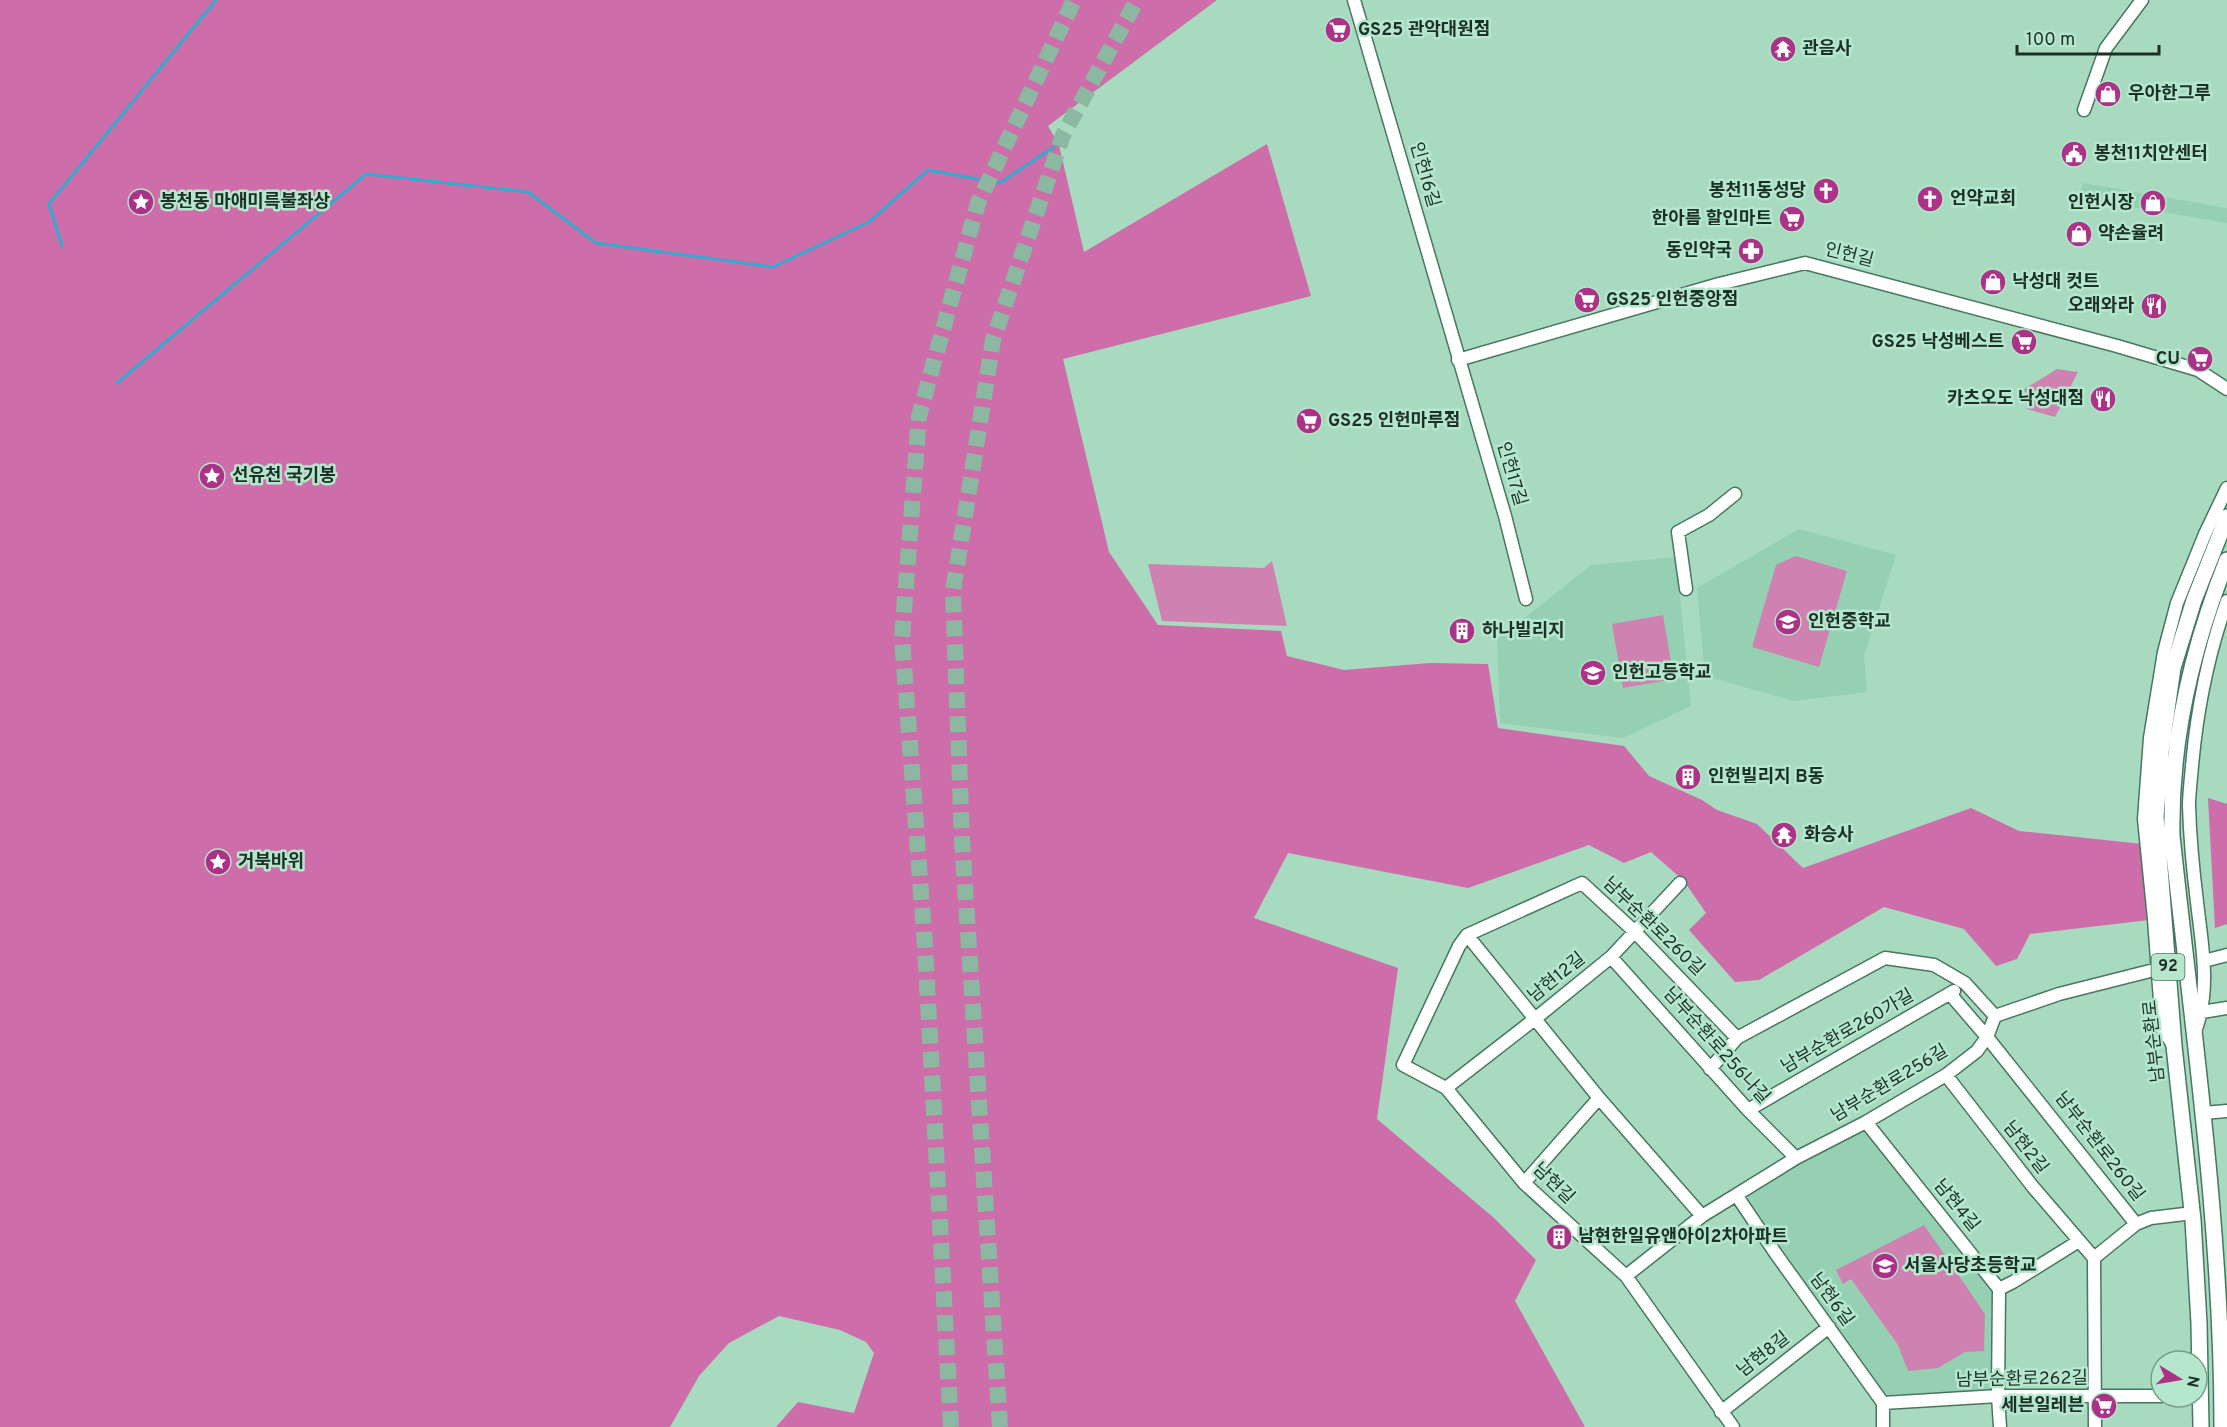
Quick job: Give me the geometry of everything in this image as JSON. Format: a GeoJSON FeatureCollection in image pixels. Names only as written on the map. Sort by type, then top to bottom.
{"type":"FeatureCollection","features":[{"type":"Feature","properties":{"kind":"main road","name":"남부순환로"},"geometry":{"type":"LineString","coordinates":[[2197,1349],[2189,1165],[2174,1046],[2156,817],[2161,752],[2173,668],[2209,558],[2227,517]]}},
{"type":"Feature","properties":{"kind":"main road","name":"92"},"geometry":{"type":"LineString","coordinates":[[2222,1427],[2225,1405],[2224,1339],[2209,1170],[2172,836],[2171,805],[2179,726],[2188,681],[2204,624],[2227,560]]}},
{"type":"Feature","properties":{"kind":"main road"},"geometry":{"type":"LineString","coordinates":[[2189,1165],[2202,1179],[2206,1178],[2209,1170]]}},
{"type":"Feature","properties":{"kind":"main road"},"geometry":{"type":"LineString","coordinates":[[2193,1217],[2205,1214],[2215,1231]]}},
{"type":"Feature","properties":{"kind":"main road","name":"남부순환로"},"geometry":{"type":"LineString","coordinates":[[2200,1409],[2201,1427]]}},
{"type":"Feature","properties":{"kind":"street","name":"인헌16길"},"geometry":{"type":"LineString","coordinates":[[1354,0],[1458,360]]}},
{"type":"Feature","properties":{"kind":"street"},"geometry":{"type":"LineString","coordinates":[[2084,110],[2106,48],[2142,0]]}},
{"type":"Feature","properties":{"kind":"street","name":"인헌길"},"geometry":{"type":"LineString","coordinates":[[1458,360],[1719,284],[1805,263],[2198,370],[2227,389]]}},
{"type":"Feature","properties":{"kind":"street","name":"인헌17길"},"geometry":{"type":"LineString","coordinates":[[1458,360],[1505,516],[1526,599]]}},
{"type":"Feature","properties":{"kind":"street"},"geometry":{"type":"LineString","coordinates":[[2174,1046],[2162,1028],[2144,819],[2153,710],[2164,652],[2177,603],[2205,534],[2227,488]]}},
{"type":"Feature","properties":{"kind":"street"},"geometry":{"type":"LineString","coordinates":[[1686,589],[1678,532],[1708,515],[1734,494]]}},
{"type":"Feature","properties":{"kind":"street"},"geometry":{"type":"LineString","coordinates":[[2193,1036],[2202,1012],[2204,961],[2189,804],[2195,737],[2204,684],[2217,630],[2227,602]]}},
{"type":"Feature","properties":{"kind":"street","name":"남부순환로260길"},"geometry":{"type":"LineString","coordinates":[[1467,935],[1582,883],[1635,931],[1737,1038]]}},
{"type":"Feature","properties":{"kind":"street","name":"남현12길"},"geometry":{"type":"LineString","coordinates":[[1446,1088],[1611,957],[1680,883]]}},
{"type":"Feature","properties":{"kind":"street"},"geometry":{"type":"LineString","coordinates":[[1467,935],[1599,1098],[1702,1216]]}},
{"type":"Feature","properties":{"kind":"street","name":"남현길"},"geometry":{"type":"LineString","coordinates":[[1467,935],[1459,946],[1403,1065],[1446,1088],[1524,1183],[1626,1276],[1733,1427]]}},
{"type":"Feature","properties":{"kind":"street"},"geometry":{"type":"LineString","coordinates":[[2204,961],[2227,955]]}},
{"type":"Feature","properties":{"kind":"street","name":"남부순환로256나길"},"geometry":{"type":"LineString","coordinates":[[1611,957],[1710,1069],[1796,1158]]}},
{"type":"Feature","properties":{"kind":"street"},"geometry":{"type":"LineString","coordinates":[[1710,1069],[1737,1038],[1885,958],[1934,965],[1965,983],[1995,1016],[2059,994],[2158,969]]}},
{"type":"Feature","properties":{"kind":"street","name":"남부순환로260가길"},"geometry":{"type":"LineString","coordinates":[[1748,1110],[1950,994],[1965,983]]}},
{"type":"Feature","properties":{"kind":"street","name":"남부순환로260길"},"geometry":{"type":"LineString","coordinates":[[1950,994],[2136,1224]]}},
{"type":"Feature","properties":{"kind":"street"},"geometry":{"type":"LineString","coordinates":[[2202,1012],[2227,1008]]}},
{"type":"Feature","properties":{"kind":"street","name":"남부순환로256길"},"geometry":{"type":"LineString","coordinates":[[1626,1276],[1702,1216],[1796,1158],[1866,1122],[1946,1075],[1977,1051],[1987,1038],[1995,1016]]}},
{"type":"Feature","properties":{"kind":"street","name":"남현2길"},"geometry":{"type":"LineString","coordinates":[[1946,1075],[2033,1187],[2094,1258]]}},
{"type":"Feature","properties":{"kind":"street"},"geometry":{"type":"LineString","coordinates":[[1524,1183],[1599,1098]]}},
{"type":"Feature","properties":{"kind":"street"},"geometry":{"type":"LineString","coordinates":[[2203,1113],[2227,1110]]}},
{"type":"Feature","properties":{"kind":"street","name":"남현4길"},"geometry":{"type":"LineString","coordinates":[[1866,1122],[1999,1289]]}},
{"type":"Feature","properties":{"kind":"street","name":"남현6길"},"geometry":{"type":"LineString","coordinates":[[1737,1196],[1883,1403]]}},
{"type":"Feature","properties":{"kind":"street","name":"남부순환로260길"},"geometry":{"type":"LineString","coordinates":[[2094,1258],[2136,1224],[2151,1218],[2193,1217]]}},
{"type":"Feature","properties":{"kind":"street"},"geometry":{"type":"LineString","coordinates":[[2000,1427],[1999,1289],[2079,1241]]}},
{"type":"Feature","properties":{"kind":"street"},"geometry":{"type":"LineString","coordinates":[[2094,1258],[2096,1427]]}},
{"type":"Feature","properties":{"kind":"street","name":"남현8길"},"geometry":{"type":"LineString","coordinates":[[1721,1412],[1829,1328]]}},
{"type":"Feature","properties":{"kind":"street","name":"남부순환로262길"},"geometry":{"type":"LineString","coordinates":[[1883,1403],[1998,1396],[2149,1396]]}},
{"type":"Feature","properties":{"kind":"street"},"geometry":{"type":"LineString","coordinates":[[1883,1403],[1883,1427]]}},
{"type":"Feature","properties":{"kind":"shaded area"},"geometry":{"type":"Polygon","coordinates":[[[0,0],[1217,0],[1048,126],[1059,145],[1084,252],[1267,144],[1311,296],[1063,359],[1109,552],[1158,625],[1281,631],[1287,656],[1344,670],[1430,663],[1488,664],[1498,728],[1624,746],[1649,776],[1702,800],[1717,810],[1757,824],[1803,868],[1971,808],[2019,831],[2161,846],[2149,920],[2030,934],[2017,959],[1996,966],[1964,929],[1884,907],[1759,980],[1735,982],[1689,930],[1706,913],[1684,881],[1651,852],[1624,863],[1589,845],[1468,888],[1288,853],[1254,918],[1398,968],[1377,1119],[1494,1218],[1536,1260],[1515,1301],[1585,1427],[776,1427],[798,1402],[854,1413],[874,1353],[866,1342],[840,1330],[779,1316],[729,1343],[699,1376],[670,1427],[0,1427],[0,0]]]}},
{"type":"Feature","properties":{"kind":"shaded area","name":"인헌시장"},"geometry":{"type":"Polygon","coordinates":[[[2083,183],[2227,208],[2227,223],[2079,198],[2083,183]]]}},
{"type":"Feature","properties":{"kind":"shaded area"},"geometry":{"type":"Polygon","coordinates":[[[2057,369],[2078,372],[2055,417],[2027,409],[2030,395],[2023,390],[2057,369]]]}},
{"type":"Feature","properties":{"kind":"shaded area","name":"인헌중학교"},"geometry":{"type":"Polygon","coordinates":[[[1799,529],[1896,555],[1864,656],[1867,692],[1794,701],[1705,676],[1697,588],[1799,529]]]}},
{"type":"Feature","properties":{"kind":"shaded area"},"geometry":{"type":"Polygon","coordinates":[[[1796,556],[1847,571],[1819,667],[1752,647],[1776,565],[1796,556]]]}},
{"type":"Feature","properties":{"kind":"shaded area","name":"인헌고등학교"},"geometry":{"type":"Polygon","coordinates":[[[1676,557],[1691,706],[1623,738],[1500,723],[1497,640],[1591,565],[1676,557]]]}},
{"type":"Feature","properties":{"kind":"shaded area"},"geometry":{"type":"Polygon","coordinates":[[[1272,561],[1287,626],[1162,621],[1148,564],[1264,568],[1272,561]]]}},
{"type":"Feature","properties":{"kind":"shaded area"},"geometry":{"type":"Polygon","coordinates":[[[1663,615],[1674,679],[1623,688],[1612,624],[1663,615]]]}},
{"type":"Feature","properties":{"kind":"shaded area"},"geometry":{"type":"Polygon","coordinates":[[[2208,798],[2227,804],[2227,924],[2215,928],[2208,798]]]}},
{"type":"Feature","properties":{"kind":"shaded area","name":"서울사당초등학교"},"geometry":{"type":"Polygon","coordinates":[[[1866,1122],[1992,1281],[1994,1393],[1884,1395],[1782,1251],[1746,1194],[1866,1122]]]}},
{"type":"Feature","properties":{"kind":"shaded area"},"geometry":{"type":"Polygon","coordinates":[[[1924,1225],[1985,1314],[1984,1351],[1965,1352],[1938,1368],[1908,1371],[1898,1345],[1851,1279],[1843,1284],[1836,1270],[1924,1225]]]}},
{"type":"Feature","properties":{"kind":"waterway"},"geometry":{"type":"LineString","coordinates":[[62,246],[49,204],[216,0]]}},
{"type":"Feature","properties":{"kind":"waterway"},"geometry":{"type":"LineString","coordinates":[[117,383],[366,174],[528,192],[596,243],[773,267],[869,222],[928,170],[1000,183],[1054,147]]}},
{"type":"Feature","properties":{"kind":"tunnel"},"geometry":{"type":"LineString","coordinates":[[951,1427],[925,946],[902,638],[919,416],[978,203],[1074,0]]}},
{"type":"Feature","properties":{"kind":"tunnel"},"geometry":{"type":"LineString","coordinates":[[1000,1427],[962,839],[953,591],[993,340],[1063,135],[1137,0]]}},
{"type":"Feature","properties":{"kind":"place","name":"GS25 관악대원점"},"geometry":{"type":"Point","coordinates":[1338,30]}},
{"type":"Feature","properties":{"kind":"place","name":"관음사"},"geometry":{"type":"Point","coordinates":[1783,49]}},
{"type":"Feature","properties":{"kind":"place","name":"우아한그루"},"geometry":{"type":"Point","coordinates":[2108,94]}},
{"type":"Feature","properties":{"kind":"place","name":"봉천11치안센터"},"geometry":{"type":"Point","coordinates":[2074,154]}},
{"type":"Feature","properties":{"kind":"place","name":"봉천11동성당"},"geometry":{"type":"Point","coordinates":[1826,191]}},
{"type":"Feature","properties":{"kind":"place","name":"언약교회"},"geometry":{"type":"Point","coordinates":[1930,199]}},
{"type":"Feature","properties":{"kind":"place","name":"봉천동 마애미륵불좌상"},"geometry":{"type":"Point","coordinates":[141,202]}},
{"type":"Feature","properties":{"kind":"place","name":"인헌시장"},"geometry":{"type":"Point","coordinates":[2153,203]}},
{"type":"Feature","properties":{"kind":"place","name":"한아름 할인마트"},"geometry":{"type":"Point","coordinates":[1792,219]}},
{"type":"Feature","properties":{"kind":"place","name":"약손율려"},"geometry":{"type":"Point","coordinates":[2079,234]}},
{"type":"Feature","properties":{"kind":"place","name":"동인약국"},"geometry":{"type":"Point","coordinates":[1751,251]}},
{"type":"Feature","properties":{"kind":"place","name":"낙성대 컷트"},"geometry":{"type":"Point","coordinates":[1993,282]}},
{"type":"Feature","properties":{"kind":"place","name":"GS25 인헌중앙점"},"geometry":{"type":"Point","coordinates":[1587,300]}},
{"type":"Feature","properties":{"kind":"place","name":"오래와라"},"geometry":{"type":"Point","coordinates":[2154,306]}},
{"type":"Feature","properties":{"kind":"place","name":"GS25 낙성베스트"},"geometry":{"type":"Point","coordinates":[2024,342]}},
{"type":"Feature","properties":{"kind":"place","name":"CU"},"geometry":{"type":"Point","coordinates":[2200,359]}},
{"type":"Feature","properties":{"kind":"place","name":"카츠오도 낙성대점"},"geometry":{"type":"Point","coordinates":[2103,399]}},
{"type":"Feature","properties":{"kind":"place","name":"GS25 인헌마루점"},"geometry":{"type":"Point","coordinates":[1309,421]}},
{"type":"Feature","properties":{"kind":"place","name":"선유천 국기봉"},"geometry":{"type":"Point","coordinates":[212,476]}},
{"type":"Feature","properties":{"kind":"place","name":"인헌중학교"},"geometry":{"type":"Point","coordinates":[1788,622]}},
{"type":"Feature","properties":{"kind":"place","name":"하나빌리지"},"geometry":{"type":"Point","coordinates":[1462,631]}},
{"type":"Feature","properties":{"kind":"place","name":"인헌고등학교"},"geometry":{"type":"Point","coordinates":[1593,673]}},
{"type":"Feature","properties":{"kind":"place","name":"인헌빌리지 B동"},"geometry":{"type":"Point","coordinates":[1688,777]}},
{"type":"Feature","properties":{"kind":"place","name":"화승사"},"geometry":{"type":"Point","coordinates":[1784,835]}},
{"type":"Feature","properties":{"kind":"place","name":"거북바위"},"geometry":{"type":"Point","coordinates":[218,862]}},
{"type":"Feature","properties":{"kind":"place","name":"남현한일유앤아이2차아파트"},"geometry":{"type":"Point","coordinates":[1559,1237]}},
{"type":"Feature","properties":{"kind":"place","name":"서울사당초등학교"},"geometry":{"type":"Point","coordinates":[1885,1266]}},
{"type":"Feature","properties":{"kind":"place","name":"세븐일레븐"},"geometry":{"type":"Point","coordinates":[2104,1406]}}]}
